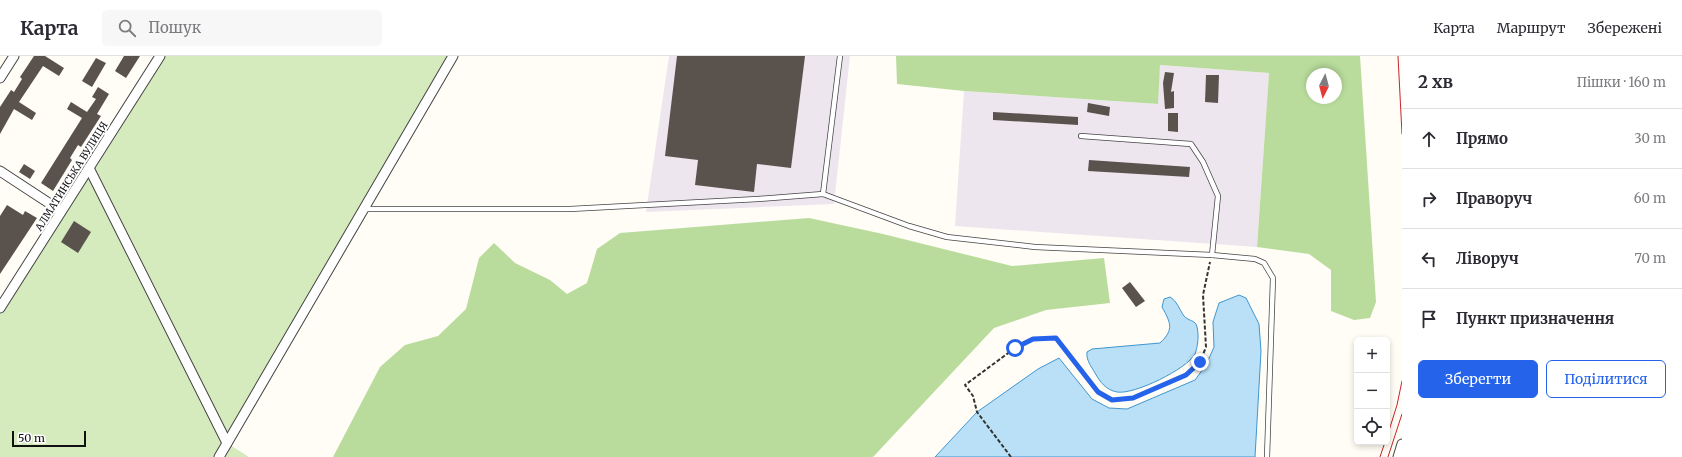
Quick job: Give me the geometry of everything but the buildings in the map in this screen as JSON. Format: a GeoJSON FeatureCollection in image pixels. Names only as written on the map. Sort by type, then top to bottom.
{"type":"FeatureCollection","features":[{"type":"Feature","properties":{"kind":"street"},"geometry":{"type":"LineString","coordinates":[[0,78],[14,56]]}},
{"type":"Feature","properties":{"kind":"street","name":"АЛМАТИНСЬКА ВУЛИЦЯ"},"geometry":{"type":"LineString","coordinates":[[0,308],[160,56]]}},
{"type":"Feature","properties":{"kind":"street"},"geometry":{"type":"LineString","coordinates":[[219,457],[453,56]]}},
{"type":"Feature","properties":{"kind":"street"},"geometry":{"type":"LineString","coordinates":[[89,168],[227,442]]}},
{"type":"Feature","properties":{"kind":"street"},"geometry":{"type":"LineString","coordinates":[[0,171],[61,211]]}},
{"type":"Feature","properties":{"kind":"street"},"geometry":{"type":"LineString","coordinates":[[1398,457],[1402,444]]}},
{"type":"Feature","properties":{"kind":"lane"},"geometry":{"type":"LineString","coordinates":[[823,194],[840,56]]}},
{"type":"Feature","properties":{"kind":"lane"},"geometry":{"type":"LineString","coordinates":[[1081,136],[1190,144],[1206,167],[1218,196],[1212,255]]}},
{"type":"Feature","properties":{"kind":"lane"},"geometry":{"type":"LineString","coordinates":[[363,209],[570,208],[758,199],[823,194],[909,226],[947,236],[1035,247],[1212,255],[1255,259],[1264,263],[1272,278],[1267,457]]}},
{"type":"Feature","properties":{"kind":"path"},"geometry":{"type":"LineString","coordinates":[[1011,457],[977,412],[973,396],[965,385],[1015,348],[1033,339],[1056,338],[1098,392],[1112,400],[1133,398],[1186,375],[1200,362],[1206,347],[1203,295],[1212,255]]}},
{"type":"Feature","properties":{"kind":"shaded area"},"geometry":{"type":"Polygon","coordinates":[[[669,56],[850,56],[834,204],[646,212],[669,56]]]}},
{"type":"Feature","properties":{"kind":"shaded area"},"geometry":{"type":"Polygon","coordinates":[[[1160,65],[1269,73],[1257,247],[955,226],[964,91],[1157,104],[1160,65]]]}},
{"type":"Feature","properties":{"kind":"green space"},"geometry":{"type":"Polygon","coordinates":[[[160,56],[453,56],[227,443],[249,457],[0,457],[0,308],[160,56]]]}},
{"type":"Feature","properties":{"kind":"green space"},"geometry":{"type":"Polygon","coordinates":[[[896,56],[1360,56],[1376,302],[1370,318],[1354,320],[1331,311],[1331,270],[1309,254],[1257,247],[1269,73],[1160,65],[1158,104],[964,91],[897,84],[896,56]]]}},
{"type":"Feature","properties":{"kind":"green space"},"geometry":{"type":"Polygon","coordinates":[[[809,218],[883,234],[1012,266],[1104,258],[1110,303],[1046,310],[994,328],[873,457],[333,457],[380,367],[405,345],[438,336],[466,309],[479,258],[494,243],[515,263],[550,280],[567,294],[587,283],[597,249],[620,233],[809,218]]]}},
{"type":"Feature","properties":{"kind":"water"},"geometry":{"type":"Polygon","coordinates":[[[1239,295],[1246,298],[1259,324],[1261,351],[1255,457],[935,457],[977,412],[1038,369],[1059,358],[1092,399],[1109,408],[1127,409],[1195,380],[1206,365],[1214,347],[1213,322],[1219,303],[1239,295]]]}},
{"type":"Feature","properties":{"kind":"water"},"geometry":{"type":"Polygon","coordinates":[[[1170,297],[1176,303],[1184,316],[1196,325],[1198,337],[1195,354],[1182,367],[1147,385],[1125,392],[1117,392],[1104,385],[1090,365],[1087,358],[1087,352],[1092,349],[1160,343],[1168,334],[1170,325],[1162,307],[1164,299],[1170,297]]]}},
{"type":"Feature","properties":{"kind":"tram line"},"geometry":{"type":"LineString","coordinates":[[1398,56],[1402,134]]}},
{"type":"Feature","properties":{"kind":"tram line"},"geometry":{"type":"LineString","coordinates":[[1390,427],[1402,381]]}},
{"type":"Feature","properties":{"kind":"tram line"},"geometry":{"type":"LineString","coordinates":[[1388,457],[1402,414]]}},
{"type":"Feature","properties":{"kind":"tram line"},"geometry":{"type":"LineString","coordinates":[[1380,457],[1384,445]]}},
{"type":"Feature","properties":{"kind":"route"},"geometry":{"type":"LineString","coordinates":[[1015,348],[1033,339],[1056,338],[1084,376],[1098,392],[1112,400],[1133,398],[1186,375],[1200,362]]}}]}
